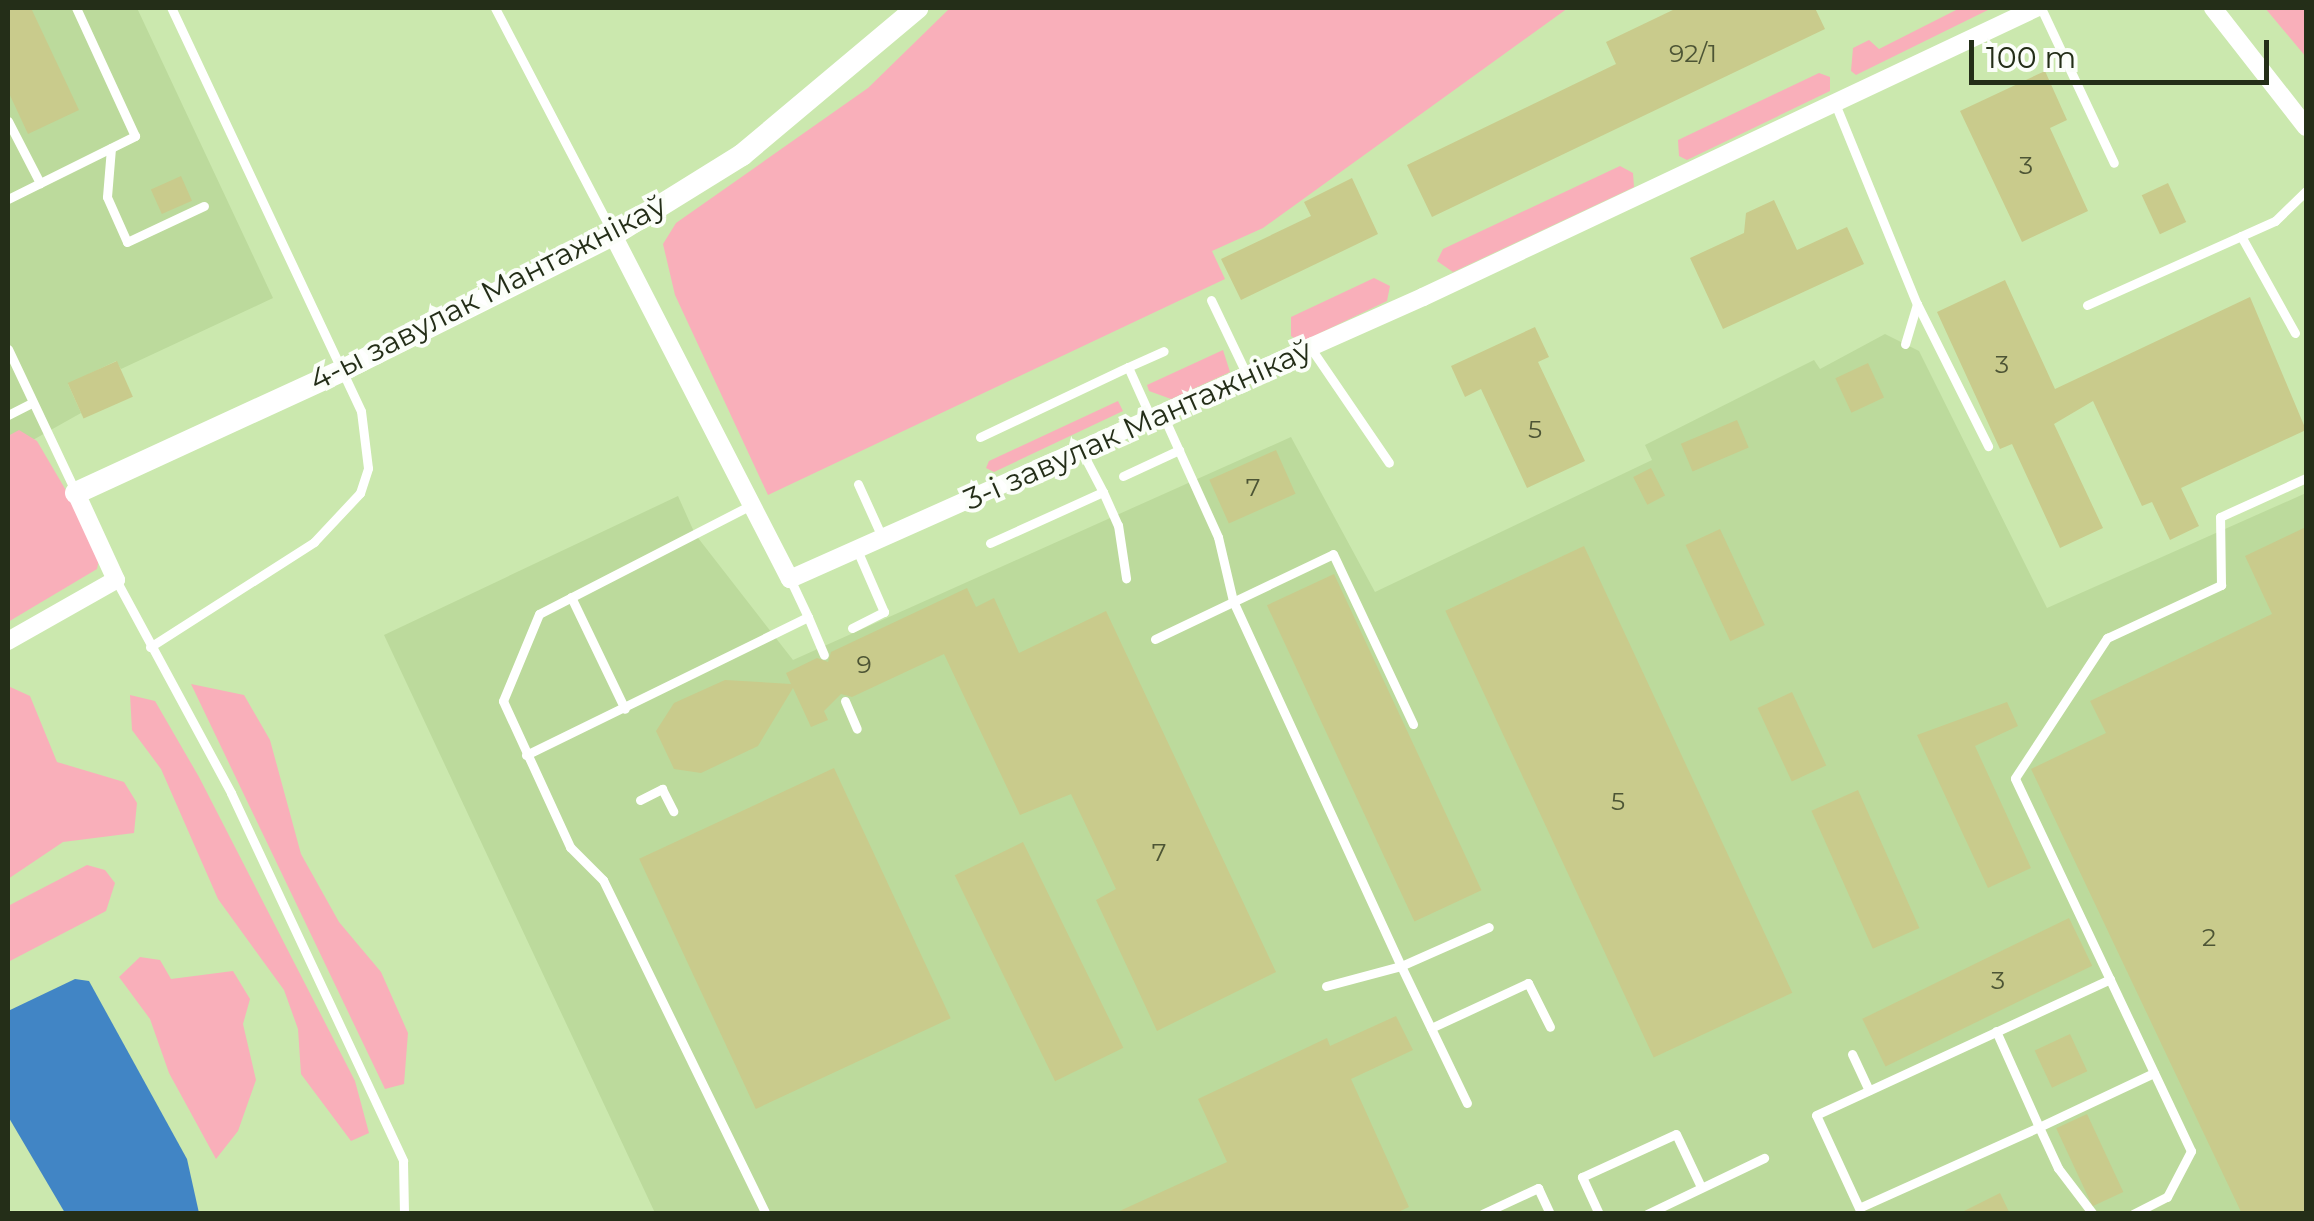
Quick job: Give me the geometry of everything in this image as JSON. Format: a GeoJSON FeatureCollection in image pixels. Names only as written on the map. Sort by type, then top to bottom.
{"type":"FeatureCollection","features":[{"type":"Feature","properties":{"kind":"street","name":"4-ы завулак Мантажнікаў"},"geometry":{"type":"LineString","coordinates":[[76,492],[343,370],[613,235],[742,156],[917,8]]}},
{"type":"Feature","properties":{"kind":"street","name":"3-і завулак Мантажнікаў"},"geometry":{"type":"LineString","coordinates":[[790,579],[1310,347],[1836,106],[2038,8]]}},
{"type":"Feature","properties":{"kind":"street"},"geometry":{"type":"LineString","coordinates":[[2213,8],[2306,127]]}},
{"type":"Feature","properties":{"kind":"street"},"geometry":{"type":"LineString","coordinates":[[613,235],[790,579]]}},
{"type":"Feature","properties":{"kind":"street"},"geometry":{"type":"LineString","coordinates":[[8,641],[116,580],[76,492]]}},
{"type":"Feature","properties":{"kind":"lane"},"geometry":{"type":"LineString","coordinates":[[8,199],[135,136],[76,8]]}},
{"type":"Feature","properties":{"kind":"lane"},"geometry":{"type":"LineString","coordinates":[[150,646],[314,542],[360,494],[366,436],[343,370],[171,8]]}},
{"type":"Feature","properties":{"kind":"lane"},"geometry":{"type":"LineString","coordinates":[[495,8],[613,235]]}},
{"type":"Feature","properties":{"kind":"lane"},"geometry":{"type":"LineString","coordinates":[[2038,8],[2114,163]]}},
{"type":"Feature","properties":{"kind":"lane"},"geometry":{"type":"LineString","coordinates":[[1836,106],[1917,304],[1988,446]]}},
{"type":"Feature","properties":{"kind":"lane"},"geometry":{"type":"LineString","coordinates":[[8,121],[40,183]]}},
{"type":"Feature","properties":{"kind":"lane"},"geometry":{"type":"LineString","coordinates":[[111,148],[107,198],[128,242],[204,206]]}},
{"type":"Feature","properties":{"kind":"lane"},"geometry":{"type":"LineString","coordinates":[[2087,305],[2275,221],[2306,191]]}},
{"type":"Feature","properties":{"kind":"lane"},"geometry":{"type":"LineString","coordinates":[[2241,236],[2296,332]]}},
{"type":"Feature","properties":{"kind":"lane"},"geometry":{"type":"LineString","coordinates":[[1211,300],[1247,375]]}},
{"type":"Feature","properties":{"kind":"lane"},"geometry":{"type":"LineString","coordinates":[[1905,344],[1917,304]]}},
{"type":"Feature","properties":{"kind":"lane"},"geometry":{"type":"LineString","coordinates":[[1310,347],[1389,463]]}},
{"type":"Feature","properties":{"kind":"lane"},"geometry":{"type":"LineString","coordinates":[[8,348],[76,492]]}},
{"type":"Feature","properties":{"kind":"lane"},"geometry":{"type":"LineString","coordinates":[[980,436],[1164,351]]}},
{"type":"Feature","properties":{"kind":"lane"},"geometry":{"type":"LineString","coordinates":[[1128,367],[1178,450],[1218,538],[1233,601],[1467,1102]]}},
{"type":"Feature","properties":{"kind":"lane"},"geometry":{"type":"LineString","coordinates":[[8,415],[32,404]]}},
{"type":"Feature","properties":{"kind":"lane"},"geometry":{"type":"LineString","coordinates":[[1081,449],[1118,525],[1126,578]]}},
{"type":"Feature","properties":{"kind":"lane"},"geometry":{"type":"LineString","coordinates":[[1123,476],[1178,450]]}},
{"type":"Feature","properties":{"kind":"lane"},"geometry":{"type":"LineString","coordinates":[[2133,1214],[2167,1197],[2191,1151],[2015,778],[2107,638],[2221,585],[2220,516],[2306,478]]}},
{"type":"Feature","properties":{"kind":"lane"},"geometry":{"type":"LineString","coordinates":[[858,484],[883,539]]}},
{"type":"Feature","properties":{"kind":"lane"},"geometry":{"type":"LineString","coordinates":[[990,544],[1103,492]]}},
{"type":"Feature","properties":{"kind":"lane"},"geometry":{"type":"LineString","coordinates":[[754,504],[538,614],[503,701],[570,847],[603,880],[766,1214]]}},
{"type":"Feature","properties":{"kind":"lane"},"geometry":{"type":"LineString","coordinates":[[852,628],[884,612],[857,550]]}},
{"type":"Feature","properties":{"kind":"lane"},"geometry":{"type":"LineString","coordinates":[[1155,639],[1333,554],[1413,724]]}},
{"type":"Feature","properties":{"kind":"lane"},"geometry":{"type":"LineString","coordinates":[[790,579],[824,655]]}},
{"type":"Feature","properties":{"kind":"lane"},"geometry":{"type":"LineString","coordinates":[[116,580],[230,793],[403,1161],[404,1214]]}},
{"type":"Feature","properties":{"kind":"lane"},"geometry":{"type":"LineString","coordinates":[[571,597],[625,709]]}},
{"type":"Feature","properties":{"kind":"lane"},"geometry":{"type":"LineString","coordinates":[[526,755],[808,617]]}},
{"type":"Feature","properties":{"kind":"lane"},"geometry":{"type":"LineString","coordinates":[[845,701],[857,728]]}},
{"type":"Feature","properties":{"kind":"lane"},"geometry":{"type":"LineString","coordinates":[[640,800],[662,788],[673,810]]}},
{"type":"Feature","properties":{"kind":"lane"},"geometry":{"type":"LineString","coordinates":[[1326,986],[1401,966],[1489,927]]}},
{"type":"Feature","properties":{"kind":"lane"},"geometry":{"type":"LineString","coordinates":[[2110,979],[1816,1115],[1859,1208],[2154,1073]]}},
{"type":"Feature","properties":{"kind":"lane"},"geometry":{"type":"LineString","coordinates":[[1431,1028],[1528,983],[1550,1027]]}},
{"type":"Feature","properties":{"kind":"lane"},"geometry":{"type":"LineString","coordinates":[[1996,1032],[2058,1168],[2093,1214]]}},
{"type":"Feature","properties":{"kind":"lane"},"geometry":{"type":"LineString","coordinates":[[1852,1054],[1869,1090]]}},
{"type":"Feature","properties":{"kind":"lane"},"geometry":{"type":"LineString","coordinates":[[1598,1214],[1582,1177],[1676,1134],[1701,1187]]}},
{"type":"Feature","properties":{"kind":"lane"},"geometry":{"type":"LineString","coordinates":[[1646,1214],[1764,1158]]}},
{"type":"Feature","properties":{"kind":"lane"},"geometry":{"type":"LineString","coordinates":[[1482,1214],[1538,1188],[1550,1214]]}},
{"type":"Feature","properties":{"kind":"shaded area"},"geometry":{"type":"Polygon","coordinates":[[[8,8],[137,8],[273,298],[121,369],[116,361],[68,384],[81,413],[8,454],[8,8]]]}},
{"type":"Feature","properties":{"kind":"shaded area"},"geometry":{"type":"Polygon","coordinates":[[[950,8],[1568,8],[1263,228],[1212,251],[1225,279],[768,495],[675,295],[663,244],[676,223],[868,88],[950,8]]]}},
{"type":"Feature","properties":{"kind":"shaded area"},"geometry":{"type":"Polygon","coordinates":[[[1960,8],[1992,8],[1856,75],[1851,71],[1853,48],[1869,40],[1879,49],[1960,8]]]}},
{"type":"Feature","properties":{"kind":"shaded area"},"geometry":{"type":"Polygon","coordinates":[[[2265,8],[2306,8],[2306,57],[2265,8]]]}},
{"type":"Feature","properties":{"kind":"shaded area"},"geometry":{"type":"Polygon","coordinates":[[[1819,73],[1830,77],[1830,91],[1687,160],[1679,156],[1678,140],[1819,73]]]}},
{"type":"Feature","properties":{"kind":"shaded area"},"geometry":{"type":"Polygon","coordinates":[[[1620,166],[1633,173],[1634,187],[1453,272],[1437,261],[1443,249],[1620,166]]]}},
{"type":"Feature","properties":{"kind":"shaded area"},"geometry":{"type":"Polygon","coordinates":[[[1374,278],[1390,286],[1387,301],[1301,342],[1291,336],[1291,317],[1374,278]]]}},
{"type":"Feature","properties":{"kind":"shaded area"},"geometry":{"type":"Polygon","coordinates":[[[1885,334],[1919,351],[2047,608],[2306,493],[2306,1213],[655,1213],[384,635],[678,496],[695,534],[793,660],[1291,437],[1375,592],[1652,460],[1645,445],[1814,360],[1820,369],[1885,334]]]}},
{"type":"Feature","properties":{"kind":"shaded area"},"geometry":{"type":"Polygon","coordinates":[[[1223,350],[1230,372],[1171,399],[1149,391],[1147,385],[1223,350]]]}},
{"type":"Feature","properties":{"kind":"shaded area"},"geometry":{"type":"Polygon","coordinates":[[[1118,401],[1123,411],[994,472],[986,468],[989,461],[1118,401]]]}},
{"type":"Feature","properties":{"kind":"shaded area"},"geometry":{"type":"Polygon","coordinates":[[[19,430],[37,441],[101,550],[97,569],[8,622],[8,436],[19,430]]]}},
{"type":"Feature","properties":{"kind":"shaded area"},"geometry":{"type":"Polygon","coordinates":[[[191,684],[244,695],[270,740],[301,854],[339,922],[381,972],[408,1033],[404,1084],[385,1089],[191,684]]]}},
{"type":"Feature","properties":{"kind":"shaded area"},"geometry":{"type":"Polygon","coordinates":[[[8,686],[30,696],[57,762],[124,782],[137,803],[134,833],[63,842],[8,879],[8,686]]]}},
{"type":"Feature","properties":{"kind":"shaded area"},"geometry":{"type":"Polygon","coordinates":[[[130,695],[155,701],[199,777],[355,1081],[369,1133],[351,1141],[301,1074],[298,1029],[284,990],[218,899],[161,769],[132,730],[130,695]]]}},
{"type":"Feature","properties":{"kind":"shaded area"},"geometry":{"type":"Polygon","coordinates":[[[87,865],[105,870],[115,883],[106,911],[8,962],[8,906],[87,865]]]}},
{"type":"Feature","properties":{"kind":"shaded area"},"geometry":{"type":"Polygon","coordinates":[[[140,957],[160,960],[171,979],[233,971],[250,999],[243,1024],[256,1080],[238,1131],[216,1159],[169,1073],[150,1019],[119,977],[140,957]]]}},
{"type":"Feature","properties":{"kind":"water"},"geometry":{"type":"Polygon","coordinates":[[[75,979],[89,981],[187,1159],[199,1213],[65,1213],[9,1118],[8,1011],[75,979]]]}},
{"type":"Feature","properties":{"kind":"building"},"geometry":{"type":"Polygon","coordinates":[[[8,8],[31,8],[79,110],[28,134],[8,91],[8,8]]]}},
{"type":"Feature","properties":{"kind":"building"},"geometry":{"type":"Polygon","coordinates":[[[1677,8],[1815,8],[1825,29],[1432,217],[1407,165],[1616,64],[1606,42],[1677,8]]]}},
{"type":"Feature","properties":{"kind":"building"},"geometry":{"type":"Polygon","coordinates":[[[2045,71],[2067,120],[2050,128],[2088,211],[2022,242],[1960,111],[2045,71]]]}},
{"type":"Feature","properties":{"kind":"building"},"geometry":{"type":"Polygon","coordinates":[[[181,176],[192,201],[162,214],[151,189],[181,176]]]}},
{"type":"Feature","properties":{"kind":"building"},"geometry":{"type":"Polygon","coordinates":[[[1352,178],[1378,234],[1241,300],[1221,259],[1311,216],[1304,202],[1352,178]]]}},
{"type":"Feature","properties":{"kind":"building"},"geometry":{"type":"Polygon","coordinates":[[[2168,183],[2186,222],[2160,234],[2142,195],[2168,183]]]}},
{"type":"Feature","properties":{"kind":"building"},"geometry":{"type":"Polygon","coordinates":[[[1774,200],[1797,250],[1847,227],[1864,264],[1723,329],[1690,258],[1744,233],[1746,213],[1774,200]]]}},
{"type":"Feature","properties":{"kind":"building"},"geometry":{"type":"Polygon","coordinates":[[[2005,280],[2055,389],[2250,297],[2306,430],[2181,488],[2199,526],[2170,540],[2152,502],[2142,506],[2093,401],[2054,424],[2103,528],[2060,548],[2012,444],[2000,449],[1937,312],[2005,280]]]}},
{"type":"Feature","properties":{"kind":"building"},"geometry":{"type":"Polygon","coordinates":[[[1535,327],[1549,357],[1538,362],[1585,461],[1527,488],[1481,389],[1465,397],[1451,366],[1535,327]]]}},
{"type":"Feature","properties":{"kind":"building"},"geometry":{"type":"Polygon","coordinates":[[[117,361],[133,397],[84,419],[68,383],[117,361]]]}},
{"type":"Feature","properties":{"kind":"building"},"geometry":{"type":"Polygon","coordinates":[[[1868,363],[1884,397],[1851,413],[1835,378],[1868,363]]]}},
{"type":"Feature","properties":{"kind":"building"},"geometry":{"type":"Polygon","coordinates":[[[1737,420],[1749,448],[1693,471],[1681,444],[1737,420]]]}},
{"type":"Feature","properties":{"kind":"building"},"geometry":{"type":"Polygon","coordinates":[[[1276,450],[1296,494],[1229,524],[1209,480],[1276,450]]]}},
{"type":"Feature","properties":{"kind":"building"},"geometry":{"type":"Polygon","coordinates":[[[1651,468],[1665,496],[1647,505],[1633,477],[1651,468]]]}},
{"type":"Feature","properties":{"kind":"building"},"geometry":{"type":"Polygon","coordinates":[[[2306,527],[2306,1214],[2242,1214],[2031,769],[2106,733],[2090,701],[2272,614],[2245,556],[2306,527]]]}},
{"type":"Feature","properties":{"kind":"building"},"geometry":{"type":"Polygon","coordinates":[[[1720,529],[1765,625],[1730,641],[1686,545],[1720,529]]]}},
{"type":"Feature","properties":{"kind":"building"},"geometry":{"type":"Polygon","coordinates":[[[1584,546],[1792,993],[1654,1057],[1445,611],[1584,546]]]}},
{"type":"Feature","properties":{"kind":"building"},"geometry":{"type":"Polygon","coordinates":[[[1334,574],[1481,890],[1414,922],[1267,605],[1334,574]]]}},
{"type":"Feature","properties":{"kind":"building"},"geometry":{"type":"Polygon","coordinates":[[[967,588],[976,607],[994,598],[1019,653],[1106,611],[1276,972],[1157,1031],[1096,900],[1116,889],[1071,794],[1020,815],[944,654],[852,697],[841,694],[824,711],[828,720],[811,727],[793,688],[758,746],[701,773],[674,769],[656,731],[674,703],[725,680],[791,684],[786,673],[817,658],[828,662],[831,652],[967,588]]]}},
{"type":"Feature","properties":{"kind":"building"},"geometry":{"type":"Polygon","coordinates":[[[1792,692],[1826,765],[1792,781],[1758,708],[1792,692]]]}},
{"type":"Feature","properties":{"kind":"building"},"geometry":{"type":"Polygon","coordinates":[[[2007,702],[2018,726],[1975,746],[2031,868],[1988,888],[1917,735],[2007,702]]]}},
{"type":"Feature","properties":{"kind":"building"},"geometry":{"type":"Polygon","coordinates":[[[834,768],[951,1018],[756,1109],[639,859],[834,768]]]}},
{"type":"Feature","properties":{"kind":"building"},"geometry":{"type":"Polygon","coordinates":[[[1858,790],[1919,928],[1873,949],[1811,811],[1858,790]]]}},
{"type":"Feature","properties":{"kind":"building"},"geometry":{"type":"Polygon","coordinates":[[[1023,842],[1123,1048],[1055,1081],[955,875],[1023,842]]]}},
{"type":"Feature","properties":{"kind":"building"},"geometry":{"type":"Polygon","coordinates":[[[2069,918],[2092,966],[1886,1066],[1862,1019],[2069,918]]]}},
{"type":"Feature","properties":{"kind":"building"},"geometry":{"type":"Polygon","coordinates":[[[1396,1016],[1413,1050],[1351,1079],[1409,1207],[1394,1214],[1113,1214],[1227,1162],[1198,1099],[1327,1038],[1330,1046],[1396,1016]]]}},
{"type":"Feature","properties":{"kind":"building"},"geometry":{"type":"Polygon","coordinates":[[[2070,1034],[2087,1071],[2052,1088],[2035,1050],[2070,1034]]]}},
{"type":"Feature","properties":{"kind":"building"},"geometry":{"type":"Polygon","coordinates":[[[2087,1114],[2123,1192],[2093,1206],[2056,1128],[2087,1114]]]}},
{"type":"Feature","properties":{"kind":"building"},"geometry":{"type":"Polygon","coordinates":[[[2000,1193],[2010,1214],[1958,1214],[2000,1193]]]}}]}
